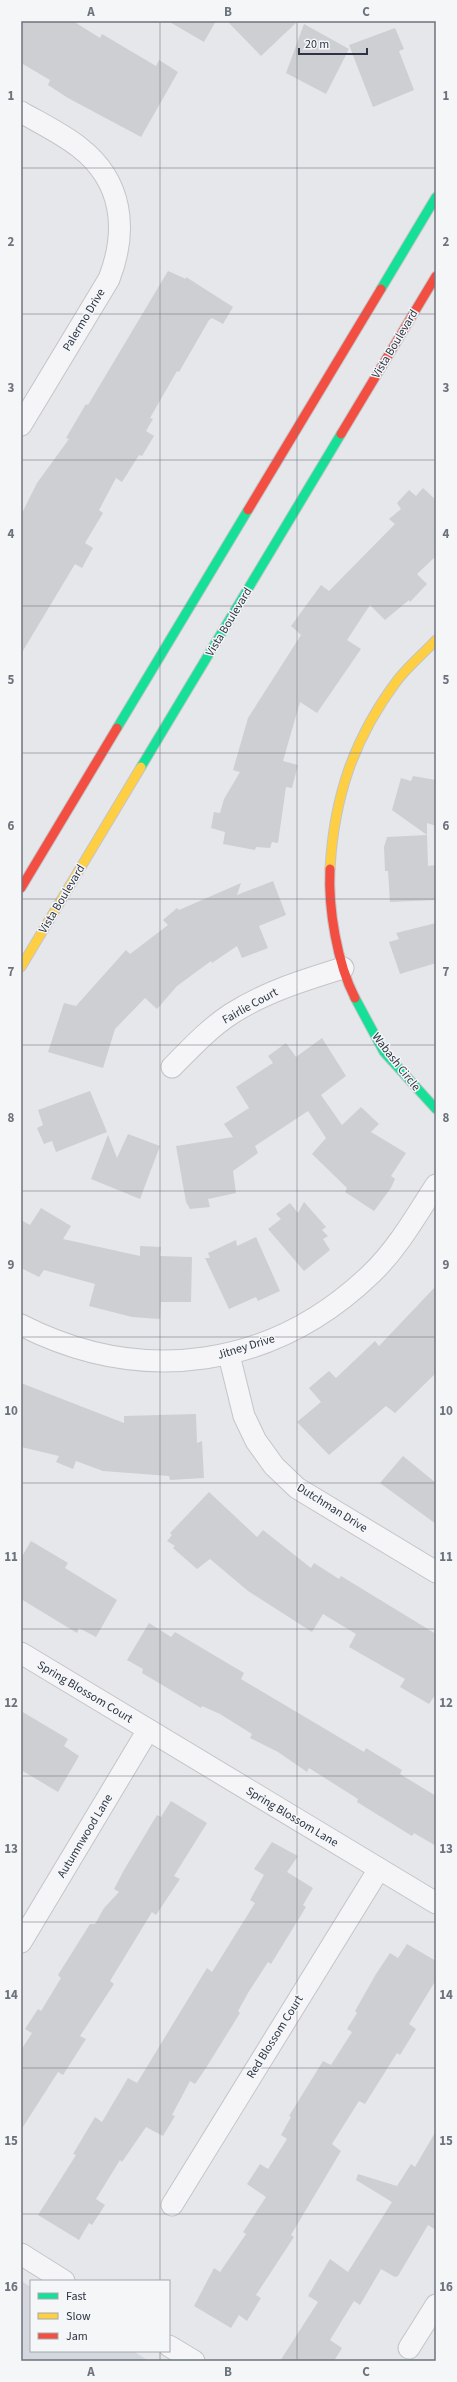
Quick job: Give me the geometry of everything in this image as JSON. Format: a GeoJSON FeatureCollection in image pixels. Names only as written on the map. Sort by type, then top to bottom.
{"type":"FeatureCollection","features":[{"type":"Feature","properties":{"kind":"main road"},"geometry":{"type":"LineString","coordinates":[[21,888],[436,197]]}},
{"type":"Feature","properties":{"kind":"main road","name":"Vista Boulevard"},"geometry":{"type":"LineString","coordinates":[[21,967],[436,276]]}},
{"type":"Feature","properties":{"kind":"main road","name":"Wabash Circle"},"geometry":{"type":"LineString","coordinates":[[436,640],[418,656],[392,686],[369,720],[351,758],[338,796],[330,839],[328,883],[332,926],[343,968],[357,1005],[379,1044],[408,1082],[436,1109]]}},
{"type":"Feature","properties":{"kind":"street","name":"Palermo Drive"},"geometry":{"type":"LineString","coordinates":[[21,112],[79,146],[97,164],[110,183],[118,208],[121,232],[117,257],[109,279],[21,424]]}},
{"type":"Feature","properties":{"kind":"street","name":"Fairlie Court"},"geometry":{"type":"LineString","coordinates":[[172,1067],[199,1040],[230,1015],[265,995],[343,968]]}},
{"type":"Feature","properties":{"kind":"street","name":"Jitney Drive"},"geometry":{"type":"LineString","coordinates":[[21,1325],[70,1347],[113,1357],[142,1361],[183,1362],[229,1355],[268,1343],[307,1324],[342,1301],[374,1272],[402,1236],[436,1184]]}},
{"type":"Feature","properties":{"kind":"street","name":"Dutchman Drive"},"geometry":{"type":"LineString","coordinates":[[229,1355],[244,1416],[256,1441],[274,1466],[297,1488],[436,1572]]}},
{"type":"Feature","properties":{"kind":"street","name":"Spring Blossom Court"},"geometry":{"type":"LineString","coordinates":[[21,1653],[148,1730]]}},
{"type":"Feature","properties":{"kind":"street","name":"Spring Blossom Lane"},"geometry":{"type":"LineString","coordinates":[[148,1730],[436,1904]]}},
{"type":"Feature","properties":{"kind":"street","name":"Autumnwood Lane"},"geometry":{"type":"LineString","coordinates":[[21,1942],[148,1730]]}},
{"type":"Feature","properties":{"kind":"street","name":"Red Blossom Court"},"geometry":{"type":"LineString","coordinates":[[172,2205],[380,1869]]}},
{"type":"Feature","properties":{"kind":"street"},"geometry":{"type":"LineString","coordinates":[[21,2254],[62,2280]]}},
{"type":"Feature","properties":{"kind":"street"},"geometry":{"type":"LineString","coordinates":[[409,2348],[436,2305]]}},
{"type":"Feature","properties":{"kind":"street"},"geometry":{"type":"LineString","coordinates":[[170,2347],[194,2361]]}},
{"type":"Feature","properties":{"kind":"shaded area"},"geometry":{"type":"Polygon","coordinates":[[[21,2281],[30,2286],[30,2352],[135,2352],[149,2361],[21,2361],[21,2281]]]}},
{"type":"Feature","properties":{"kind":"building"},"geometry":{"type":"Polygon","coordinates":[[[21,21],[73,21],[100,38],[102,34],[156,66],[159,60],[178,72],[141,137],[68,98],[48,85],[50,80],[21,63],[21,21]]]}},
{"type":"Feature","properties":{"kind":"building"},"geometry":{"type":"Polygon","coordinates":[[[168,21],[216,21],[204,42],[168,21]]]}},
{"type":"Feature","properties":{"kind":"building"},"geometry":{"type":"Polygon","coordinates":[[[227,21],[298,21],[261,56],[227,21]]]}},
{"type":"Feature","properties":{"kind":"building"},"geometry":{"type":"Polygon","coordinates":[[[304,24],[349,49],[326,94],[286,73],[304,24]]]}},
{"type":"Feature","properties":{"kind":"building"},"geometry":{"type":"Polygon","coordinates":[[[395,28],[404,49],[399,51],[414,90],[373,107],[349,45],[395,28]]]}},
{"type":"Feature","properties":{"kind":"building"},"geometry":{"type":"Polygon","coordinates":[[[168,271],[186,279],[186,277],[233,307],[223,324],[212,318],[209,320],[179,372],[177,371],[150,418],[153,419],[146,431],[154,436],[142,456],[139,455],[122,482],[116,478],[99,510],[103,513],[85,543],[93,548],[82,568],[75,564],[21,654],[21,515],[37,483],[69,439],[66,438],[86,404],[88,405],[168,271]]]}},
{"type":"Feature","properties":{"kind":"building"},"geometry":{"type":"Polygon","coordinates":[[[423,488],[436,500],[436,556],[417,574],[427,584],[410,602],[409,600],[385,620],[370,605],[347,640],[361,649],[317,713],[300,702],[283,761],[298,765],[292,788],[286,787],[278,843],[272,842],[270,848],[256,847],[255,850],[223,844],[225,832],[211,828],[214,812],[220,813],[224,799],[240,772],[233,770],[248,718],[301,635],[291,626],[321,585],[329,591],[395,524],[389,519],[401,509],[397,503],[409,490],[416,496],[423,488]]]}},
{"type":"Feature","properties":{"kind":"building"},"geometry":{"type":"Polygon","coordinates":[[[413,776],[436,780],[436,826],[427,823],[427,835],[392,810],[401,778],[411,781],[413,776]]]}},
{"type":"Feature","properties":{"kind":"building"},"geometry":{"type":"Polygon","coordinates":[[[427,835],[428,866],[436,865],[436,900],[390,902],[388,871],[385,871],[384,847],[387,837],[427,835]]]}},
{"type":"Feature","properties":{"kind":"building"},"geometry":{"type":"Polygon","coordinates":[[[273,881],[286,915],[259,926],[268,948],[242,958],[237,946],[212,963],[211,961],[177,986],[157,1009],[145,998],[115,1029],[103,1068],[48,1052],[64,1003],[76,1006],[126,950],[130,954],[168,925],[163,920],[177,908],[179,910],[241,883],[237,895],[273,881]]]}},
{"type":"Feature","properties":{"kind":"building"},"geometry":{"type":"Polygon","coordinates":[[[436,923],[436,963],[400,974],[389,942],[399,939],[396,933],[436,923]]]}},
{"type":"Feature","properties":{"kind":"building"},"geometry":{"type":"Polygon","coordinates":[[[322,1038],[346,1076],[321,1095],[342,1125],[361,1107],[379,1124],[371,1132],[406,1153],[391,1176],[395,1179],[391,1188],[374,1211],[345,1192],[347,1188],[312,1154],[326,1138],[308,1111],[255,1146],[258,1153],[233,1171],[236,1193],[208,1199],[210,1207],[190,1209],[186,1202],[176,1146],[233,1137],[224,1124],[249,1108],[236,1087],[273,1063],[268,1056],[286,1043],[296,1057],[322,1038]]]}},
{"type":"Feature","properties":{"kind":"building"},"geometry":{"type":"Polygon","coordinates":[[[90,1091],[107,1132],[56,1152],[52,1141],[44,1144],[37,1128],[43,1125],[38,1110],[90,1091]]]}},
{"type":"Feature","properties":{"kind":"building"},"geometry":{"type":"Polygon","coordinates":[[[128,1134],[160,1146],[140,1199],[91,1179],[108,1135],[117,1158],[128,1134]]]}},
{"type":"Feature","properties":{"kind":"building"},"geometry":{"type":"Polygon","coordinates":[[[304,1202],[326,1227],[322,1230],[328,1236],[323,1239],[330,1250],[304,1271],[268,1229],[281,1219],[276,1214],[290,1203],[298,1213],[304,1202]]]}},
{"type":"Feature","properties":{"kind":"building"},"geometry":{"type":"Polygon","coordinates":[[[41,1208],[71,1226],[63,1239],[140,1256],[140,1246],[161,1247],[160,1256],[192,1257],[191,1302],[161,1302],[160,1319],[132,1317],[89,1306],[95,1284],[44,1270],[39,1277],[21,1268],[21,1220],[30,1225],[41,1208]]]}},
{"type":"Feature","properties":{"kind":"building"},"geometry":{"type":"Polygon","coordinates":[[[256,1237],[280,1291],[258,1301],[256,1297],[229,1309],[205,1258],[210,1258],[208,1253],[236,1240],[237,1246],[256,1237]]]}},
{"type":"Feature","properties":{"kind":"building"},"geometry":{"type":"Polygon","coordinates":[[[436,1286],[436,1373],[395,1413],[386,1406],[329,1455],[297,1422],[321,1402],[309,1388],[329,1371],[336,1378],[375,1341],[379,1346],[436,1286]]]}},
{"type":"Feature","properties":{"kind":"building"},"geometry":{"type":"Polygon","coordinates":[[[21,1383],[124,1423],[124,1416],[196,1414],[197,1443],[202,1441],[204,1478],[170,1480],[169,1476],[103,1471],[76,1461],[73,1469],[56,1462],[59,1456],[21,1447],[21,1383]]]}},
{"type":"Feature","properties":{"kind":"building"},"geometry":{"type":"Polygon","coordinates":[[[403,1456],[436,1483],[436,1524],[380,1483],[403,1456]]]}},
{"type":"Feature","properties":{"kind":"building"},"geometry":{"type":"Polygon","coordinates":[[[209,1492],[257,1537],[263,1530],[311,1568],[314,1563],[339,1579],[341,1576],[436,1634],[436,1694],[429,1704],[400,1687],[405,1679],[349,1647],[356,1634],[323,1614],[312,1632],[248,1591],[210,1559],[197,1569],[173,1548],[175,1546],[167,1541],[172,1535],[170,1533],[209,1492]]]}},
{"type":"Feature","properties":{"kind":"building"},"geometry":{"type":"Polygon","coordinates":[[[31,1541],[68,1563],[65,1568],[117,1600],[96,1637],[79,1628],[77,1633],[21,1599],[21,1558],[31,1541]]]}},
{"type":"Feature","properties":{"kind":"building"},"geometry":{"type":"Polygon","coordinates":[[[149,1623],[171,1637],[175,1632],[244,1673],[241,1679],[364,1752],[366,1748],[402,1770],[400,1774],[436,1796],[436,1846],[414,1833],[412,1836],[357,1802],[358,1799],[309,1768],[307,1772],[278,1752],[250,1738],[252,1734],[220,1714],[202,1706],[201,1708],[142,1673],[143,1669],[127,1660],[149,1623]]]}},
{"type":"Feature","properties":{"kind":"building"},"geometry":{"type":"Polygon","coordinates":[[[21,1711],[68,1739],[64,1746],[79,1756],[58,1792],[21,1770],[21,1711]]]}},
{"type":"Feature","properties":{"kind":"building"},"geometry":{"type":"Polygon","coordinates":[[[171,1801],[207,1823],[174,1876],[180,1879],[156,1915],[152,1912],[110,1981],[114,1984],[80,2036],[86,2039],[63,2075],[58,2072],[21,2130],[21,2050],[32,2033],[25,2029],[38,2009],[41,2011],[61,1978],[58,1975],[90,1924],[95,1924],[104,1908],[119,1892],[114,1889],[124,1870],[157,1815],[161,1817],[171,1801]]]}},
{"type":"Feature","properties":{"kind":"building"},"geometry":{"type":"Polygon","coordinates":[[[272,1842],[298,1856],[287,1872],[313,1888],[303,1905],[306,1907],[271,1964],[268,1962],[248,1993],[238,2011],[240,2013],[206,2068],[195,2084],[190,2081],[172,2115],[175,2116],[163,2136],[146,2127],[122,2162],[120,2160],[96,2199],[105,2205],[92,2225],[89,2223],[79,2240],[38,2215],[76,2155],[73,2154],[95,2117],[102,2122],[128,2078],[137,2083],[207,1968],[212,1972],[255,1903],[250,1900],[264,1875],[254,1869],[272,1842]]]}},
{"type":"Feature","properties":{"kind":"building"},"geometry":{"type":"Polygon","coordinates":[[[407,1944],[436,1961],[436,1980],[409,2024],[416,2029],[400,2055],[397,2053],[365,2104],[359,2101],[332,2144],[341,2151],[291,2235],[294,2237],[256,2295],[261,2298],[247,2321],[239,2315],[231,2328],[194,2306],[214,2268],[220,2272],[246,2234],[243,2232],[266,2197],[247,2184],[260,2164],[268,2169],[287,2139],[281,2135],[291,2117],[289,2116],[323,2061],[331,2065],[352,2032],[347,2029],[357,2013],[355,2011],[390,1953],[398,1958],[407,1944]]]}},
{"type":"Feature","properties":{"kind":"building"},"geometry":{"type":"Polygon","coordinates":[[[436,2131],[436,2230],[428,2225],[398,2276],[395,2277],[381,2269],[360,2305],[354,2301],[330,2340],[342,2348],[334,2361],[280,2361],[318,2302],[308,2296],[330,2259],[348,2272],[392,2202],[356,2180],[358,2174],[397,2186],[411,2164],[415,2167],[436,2131]]]}},
{"type":"Feature","properties":{"kind":"traffic: fast"},"geometry":{"type":"LineString","coordinates":[[381,289],[436,197]]}},
{"type":"Feature","properties":{"kind":"traffic: fast"},"geometry":{"type":"LineString","coordinates":[[141,767],[341,434]]}},
{"type":"Feature","properties":{"kind":"traffic: fast"},"geometry":{"type":"LineString","coordinates":[[117,728],[248,510]]}},
{"type":"Feature","properties":{"kind":"traffic: fast"},"geometry":{"type":"LineString","coordinates":[[355,998],[384,1052],[436,1109]]}},
{"type":"Feature","properties":{"kind":"traffic: slow"},"geometry":{"type":"LineString","coordinates":[[330,869],[332,843],[341,794],[357,748],[381,704],[400,676],[436,640]]}},
{"type":"Feature","properties":{"kind":"traffic: slow"},"geometry":{"type":"LineString","coordinates":[[21,967],[141,767]]}},
{"type":"Feature","properties":{"kind":"traffic: jam"},"geometry":{"type":"LineString","coordinates":[[341,434],[436,276]]}},
{"type":"Feature","properties":{"kind":"traffic: jam"},"geometry":{"type":"LineString","coordinates":[[248,510],[381,289]]}},
{"type":"Feature","properties":{"kind":"traffic: jam"},"geometry":{"type":"LineString","coordinates":[[21,888],[117,728]]}},
{"type":"Feature","properties":{"kind":"traffic: jam"},"geometry":{"type":"LineString","coordinates":[[330,869],[332,918],[335,935],[343,969],[355,998]]}}]}
